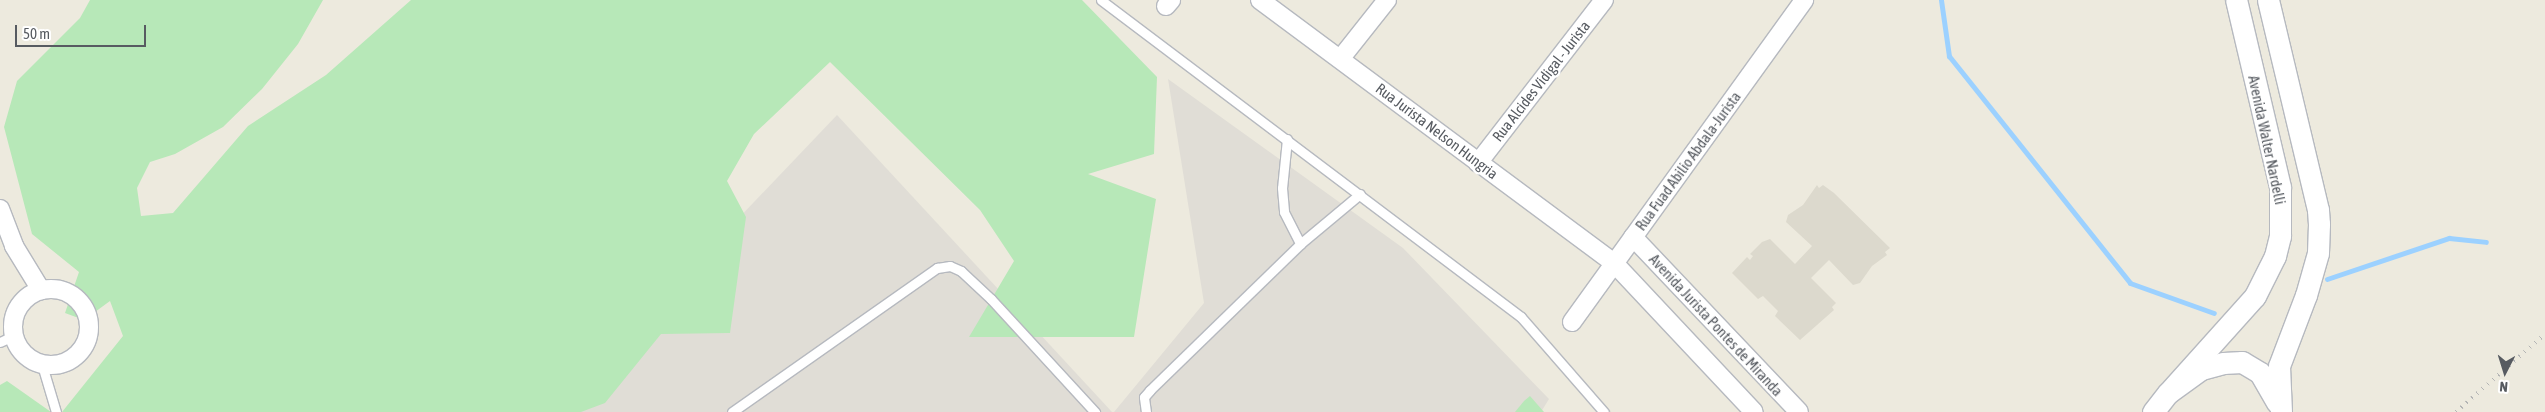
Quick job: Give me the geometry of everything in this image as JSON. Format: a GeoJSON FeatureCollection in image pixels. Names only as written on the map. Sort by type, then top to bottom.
{"type":"FeatureCollection","features":[{"type":"Feature","properties":{"kind":"street","name":"Rua Jurista Nelson Hungria"},"geometry":{"type":"LineString","coordinates":[[1260,0],[1341,58],[1478,163],[1614,263]]}},
{"type":"Feature","properties":{"kind":"street"},"geometry":{"type":"LineString","coordinates":[[1341,58],[1387,0]]}},
{"type":"Feature","properties":{"kind":"street","name":"Rua Alcides Vidigal - Jurista"},"geometry":{"type":"LineString","coordinates":[[1478,163],[1604,0]]}},
{"type":"Feature","properties":{"kind":"street","name":"Rua Fuad Abilio Abdala-Jurista"},"geometry":{"type":"LineString","coordinates":[[1572,322],[1804,0]]}},
{"type":"Feature","properties":{"kind":"street","name":"Avenida Walter Nardelli"},"geometry":{"type":"LineString","coordinates":[[2168,393],[2255,296],[2276,256],[2280,236],[2280,187],[2236,0]]}},
{"type":"Feature","properties":{"kind":"street"},"geometry":{"type":"LineString","coordinates":[[2268,0],[2318,210],[2319,224],[2318,253],[2306,295],[2279,366],[2281,412]]}},
{"type":"Feature","properties":{"kind":"street"},"geometry":{"type":"LineString","coordinates":[[0,209],[14,246],[41,290]]}},
{"type":"Feature","properties":{"kind":"street","name":"Avenida Jurista Pontes de Miranda"},"geometry":{"type":"LineString","coordinates":[[1633,237],[1799,412]]}},
{"type":"Feature","properties":{"kind":"street"},"geometry":{"type":"LineString","coordinates":[[1614,263],[1754,412]]}},
{"type":"Feature","properties":{"kind":"street"},"geometry":{"type":"LineString","coordinates":[[41,290],[65,290],[84,304],[91,327],[84,349],[66,364],[42,365],[24,355],[7,339],[15,313],[21,302],[41,290]]}},
{"type":"Feature","properties":{"kind":"street"},"geometry":{"type":"LineString","coordinates":[[2153,412],[2168,393],[2201,369],[2242,362],[2260,373],[2281,412]]}},
{"type":"Feature","properties":{"kind":"lane"},"geometry":{"type":"LineString","coordinates":[[1101,0],[1521,317],[1604,412]]}},
{"type":"Feature","properties":{"kind":"lane"},"geometry":{"type":"LineString","coordinates":[[1287,139],[1282,188],[1284,212],[1300,244]]}},
{"type":"Feature","properties":{"kind":"lane"},"geometry":{"type":"LineString","coordinates":[[1146,412],[1144,397],[1150,390],[1300,244],[1360,194]]}},
{"type":"Feature","properties":{"kind":"lane"},"geometry":{"type":"LineString","coordinates":[[732,412],[937,268],[950,266],[961,271],[991,299],[1094,412]]}},
{"type":"Feature","properties":{"kind":"lane"},"geometry":{"type":"LineString","coordinates":[[42,365],[56,412]]}},
{"type":"Feature","properties":{"kind":"shaded area"},"geometry":{"type":"Polygon","coordinates":[[[1168,79],[1403,248],[1549,399],[1541,412],[1114,412],[1204,303],[1168,79]]]}},
{"type":"Feature","properties":{"kind":"shaded area"},"geometry":{"type":"Polygon","coordinates":[[[837,115],[1112,412],[554,412],[837,115]]]}},
{"type":"Feature","properties":{"kind":"shaded area"},"geometry":{"type":"Polygon","coordinates":[[[1817,185],[1819,188],[1823,185],[1834,193],[1890,248],[1885,252],[1887,255],[1872,266],[1860,283],[1853,285],[1829,260],[1811,278],[1836,303],[1832,307],[1834,310],[1800,340],[1775,316],[1778,311],[1763,296],[1758,299],[1732,273],[1747,257],[1750,260],[1753,256],[1750,254],[1762,242],[1770,239],[1795,264],[1812,246],[1786,222],[1788,215],[1803,205],[1817,185]]]}},
{"type":"Feature","properties":{"kind":"green space"},"geometry":{"type":"Polygon","coordinates":[[[90,0],[323,0],[298,44],[262,89],[223,127],[175,154],[150,162],[137,188],[141,216],[173,213],[248,126],[326,75],[411,0],[1082,0],[1157,77],[1154,154],[1088,174],[1156,199],[1134,337],[969,337],[1014,261],[980,210],[830,62],[754,134],[727,181],[746,217],[730,333],[661,334],[605,403],[581,412],[62,412],[123,336],[110,301],[84,320],[65,313],[79,272],[32,234],[4,127],[17,81],[80,18],[90,0]]]}},
{"type":"Feature","properties":{"kind":"green space"},"geometry":{"type":"Polygon","coordinates":[[[7,381],[51,412],[0,412],[0,385],[7,381]]]}},
{"type":"Feature","properties":{"kind":"green space"},"geometry":{"type":"Polygon","coordinates":[[[1530,396],[1544,412],[1515,412],[1524,401],[1530,396]]]}},
{"type":"Feature","properties":{"kind":"waterway"},"geometry":{"type":"LineString","coordinates":[[1941,0],[1949,56],[2130,283],[2214,313]]}},
{"type":"Feature","properties":{"kind":"waterway"},"geometry":{"type":"LineString","coordinates":[[2327,279],[2449,238],[2486,242]]}},
{"type":"Feature","properties":{"kind":"railway"},"geometry":{"type":"LineString","coordinates":[[2456,412],[2545,334]]}}]}
